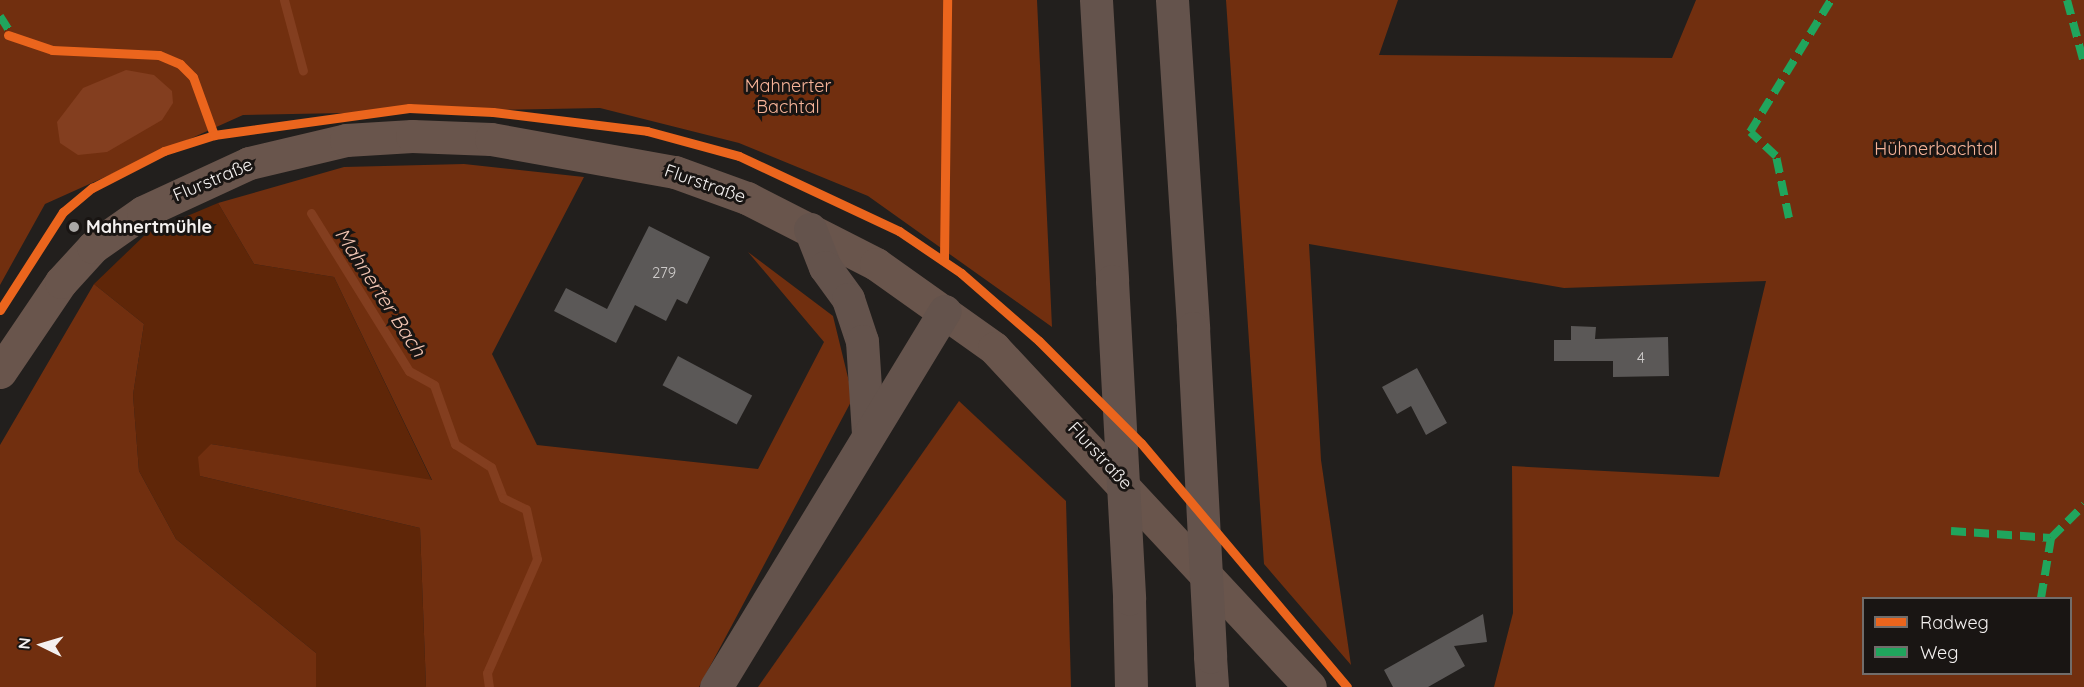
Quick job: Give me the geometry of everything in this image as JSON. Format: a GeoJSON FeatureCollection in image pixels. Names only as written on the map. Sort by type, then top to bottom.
{"type":"FeatureCollection","features":[{"type":"Feature","properties":{"kind":"highway"},"geometry":{"type":"LineString","coordinates":[[1096,0],[1129,599],[1131,687]]}},
{"type":"Feature","properties":{"kind":"highway"},"geometry":{"type":"LineString","coordinates":[[1172,0],[1193,328],[1211,672]]}},
{"type":"Feature","properties":{"kind":"highway"},"geometry":{"type":"LineString","coordinates":[[810,229],[825,267],[848,299],[862,341],[868,435]]}},
{"type":"Feature","properties":{"kind":"highway"},"geometry":{"type":"LineString","coordinates":[[716,687],[945,311]]}},
{"type":"Feature","properties":{"kind":"main road","name":"Flurstraße"},"geometry":{"type":"LineString","coordinates":[[0,372],[61,282],[93,247],[143,212],[249,163],[346,140],[491,139],[623,159],[709,183],[810,229],[876,264],[945,311],[1051,403],[1310,687]]}},
{"type":"Feature","properties":{"kind":"shaded area"},"geometry":{"type":"Polygon","coordinates":[[[126,70],[154,75],[172,91],[173,103],[162,120],[107,152],[78,155],[60,143],[57,122],[83,88],[126,70]]]}},
{"type":"Feature","properties":{"kind":"shaded area"},"geometry":{"type":"Polygon","coordinates":[[[218,203],[254,264],[334,277],[432,481],[211,444],[200,476],[420,528],[426,687],[316,687],[316,653],[176,539],[139,471],[133,395],[144,324],[94,284],[147,233],[218,203]]]}},
{"type":"Feature","properties":{"kind":"green space","name":"Mahnerter Bachtal"},"geometry":{"type":"Polygon","coordinates":[[[0,0],[1037,0],[1052,327],[868,196],[739,143],[600,108],[243,115],[45,204],[0,285],[0,0]]]}},
{"type":"Feature","properties":{"kind":"green space","name":"Hühnerbachtal"},"geometry":{"type":"Polygon","coordinates":[[[1226,0],[1398,0],[1379,55],[1672,58],[1696,0],[2084,0],[2084,687],[1494,687],[1513,613],[1512,466],[1719,477],[1766,281],[1564,288],[1309,244],[1321,460],[1351,665],[1264,564],[1226,0]]]}},
{"type":"Feature","properties":{"kind":"green space"},"geometry":{"type":"Polygon","coordinates":[[[464,164],[584,177],[492,354],[537,445],[758,469],[824,342],[748,252],[833,316],[853,398],[699,687],[426,687],[420,528],[200,476],[198,457],[211,444],[432,480],[334,277],[254,264],[218,203],[344,167],[464,164]]]}},
{"type":"Feature","properties":{"kind":"green space"},"geometry":{"type":"Polygon","coordinates":[[[94,284],[144,324],[133,395],[139,471],[176,539],[316,653],[316,687],[0,687],[0,445],[94,284]]]}},
{"type":"Feature","properties":{"kind":"green space"},"geometry":{"type":"Polygon","coordinates":[[[959,401],[1066,501],[1071,687],[758,687],[959,401]]]}},
{"type":"Feature","properties":{"kind":"building"},"geometry":{"type":"Polygon","coordinates":[[[649,226],[710,257],[687,304],[677,299],[666,321],[635,305],[616,343],[554,311],[566,288],[607,309],[649,226]]]}},
{"type":"Feature","properties":{"kind":"building"},"geometry":{"type":"Polygon","coordinates":[[[1571,326],[1596,327],[1595,339],[1668,337],[1669,376],[1613,377],[1613,361],[1554,361],[1554,340],[1571,340],[1571,326]]]}},
{"type":"Feature","properties":{"kind":"building"},"geometry":{"type":"Polygon","coordinates":[[[678,356],[752,395],[737,425],[663,385],[678,356]]]}},
{"type":"Feature","properties":{"kind":"building"},"geometry":{"type":"Polygon","coordinates":[[[1417,368],[1447,423],[1426,435],[1411,406],[1397,414],[1382,387],[1417,368]]]}},
{"type":"Feature","properties":{"kind":"building"},"geometry":{"type":"Polygon","coordinates":[[[1483,614],[1487,642],[1454,646],[1465,666],[1428,687],[1393,687],[1384,670],[1483,614]]]}},
{"type":"Feature","properties":{"kind":"waterway","name":"Mahnerter Bach"},"geometry":{"type":"LineString","coordinates":[[284,0],[303,71]]}},
{"type":"Feature","properties":{"kind":"waterway","name":"Mahnerter Bach"},"geometry":{"type":"LineString","coordinates":[[311,213],[409,371],[434,385],[455,444],[491,467],[503,498],[526,509],[537,559],[487,673],[489,687]]}},
{"type":"Feature","properties":{"kind":"marked path"},"geometry":{"type":"LineString","coordinates":[[1789,218],[1776,156],[1750,132],[1831,0]]}},
{"type":"Feature","properties":{"kind":"marked path"},"geometry":{"type":"LineString","coordinates":[[2067,0],[2084,63]]}},
{"type":"Feature","properties":{"kind":"marked path"},"geometry":{"type":"LineString","coordinates":[[0,16],[13,37]]}},
{"type":"Feature","properties":{"kind":"marked path"},"geometry":{"type":"LineString","coordinates":[[1951,531],[2051,538],[2084,505]]}},
{"type":"Feature","properties":{"kind":"marked path"},"geometry":{"type":"LineString","coordinates":[[2041,597],[2051,538]]}},
{"type":"Feature","properties":{"kind":"cycle path"},"geometry":{"type":"LineString","coordinates":[[944,260],[947,0]]}},
{"type":"Feature","properties":{"kind":"cycle path"},"geometry":{"type":"LineString","coordinates":[[8,35],[52,50],[159,55],[180,64],[193,77],[214,135]]}},
{"type":"Feature","properties":{"kind":"cycle path"},"geometry":{"type":"LineString","coordinates":[[0,310],[63,212],[92,188],[164,151],[214,135],[409,108],[493,112],[647,131],[739,156],[899,231],[961,273],[1039,341],[1141,443],[1347,687]]}},
{"type":"Feature","properties":{"kind":"place","name":"Mahnertmühle"},"geometry":{"type":"Point","coordinates":[74,227]}}]}
